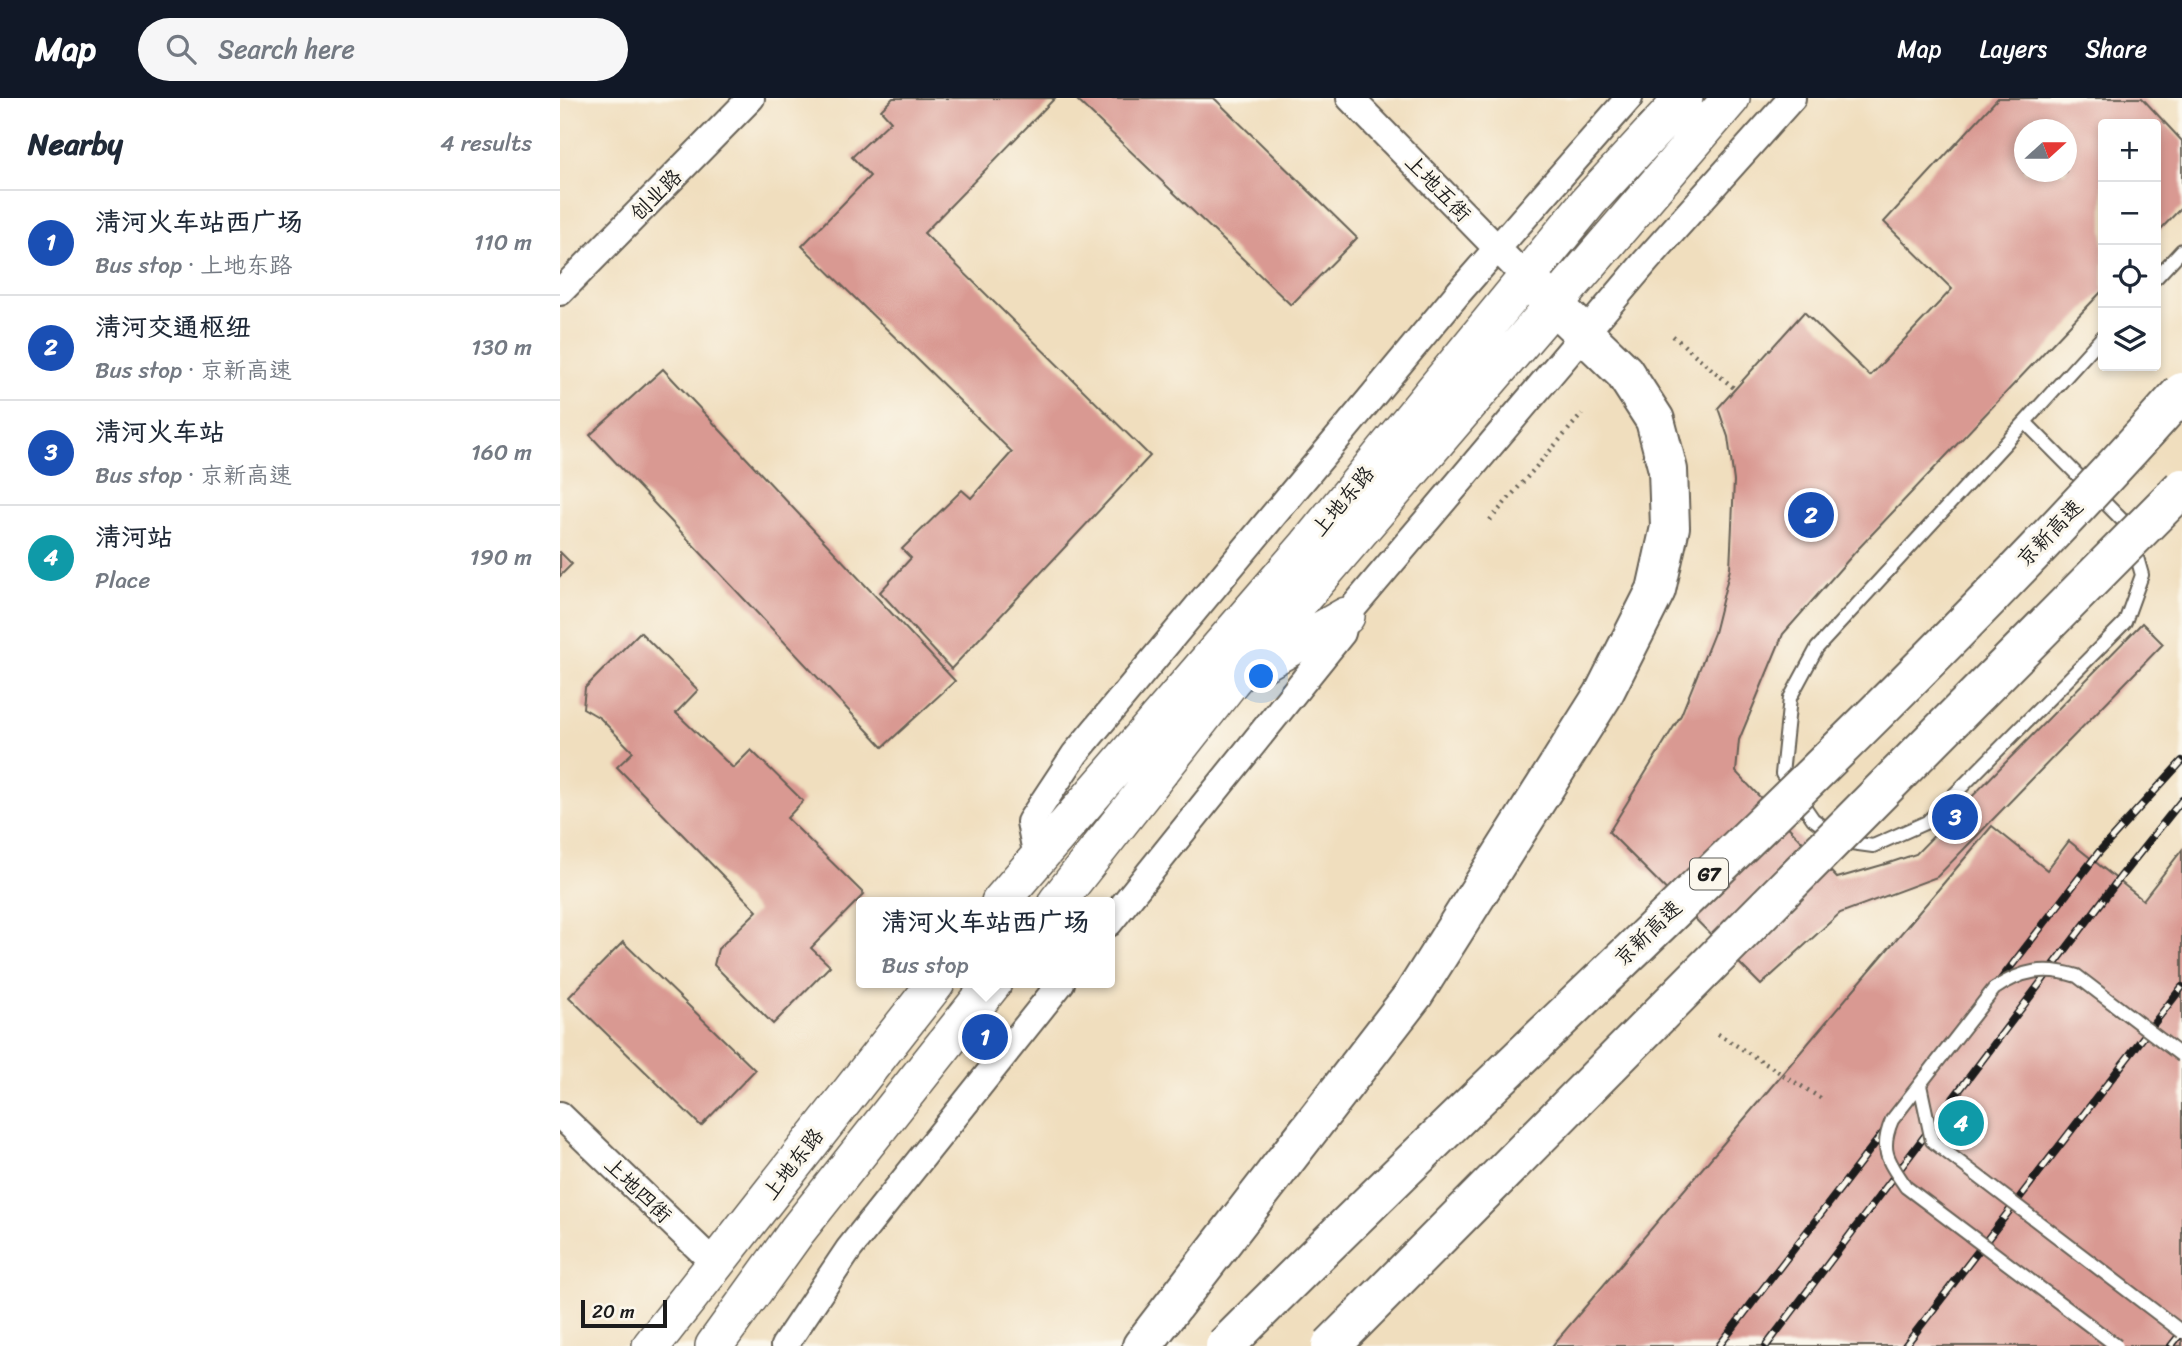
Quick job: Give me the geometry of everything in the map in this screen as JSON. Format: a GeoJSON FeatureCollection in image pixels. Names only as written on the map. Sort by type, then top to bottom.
{"type":"FeatureCollection","features":[{"type":"Feature","properties":{"kind":"highway"},"geometry":{"type":"LineString","coordinates":[[1142,1346],[1414,994],[1603,695],[1656,590],[1670,527],[1668,470],[1655,420],[1624,372],[1527,279]]}},
{"type":"Feature","properties":{"kind":"highway","name":"京新高速"},"geometry":{"type":"LineString","coordinates":[[1225,1346],[1925,662],[2124,457],[2182,393]]}},
{"type":"Feature","properties":{"kind":"highway"},"geometry":{"type":"LineString","coordinates":[[1331,1346],[2182,488]]}},
{"type":"Feature","properties":{"kind":"main road","name":"上地东路"},"geometry":{"type":"LineString","coordinates":[[1004,897],[1308,545],[1589,201],[1684,98]]}},
{"type":"Feature","properties":{"kind":"main road","name":"上地东路"},"geometry":{"type":"LineString","coordinates":[[1060,897],[1231,681],[1731,98]]}},
{"type":"Feature","properties":{"kind":"main road"},"geometry":{"type":"LineString","coordinates":[[1231,681],[1346,616]]}},
{"type":"Feature","properties":{"kind":"main road","name":"上地东路"},"geometry":{"type":"LineString","coordinates":[[651,1346],[932,988]]}},
{"type":"Feature","properties":{"kind":"main road"},"geometry":{"type":"LineString","coordinates":[[714,1346],[797,1231],[989,988]]}},
{"type":"Feature","properties":{"kind":"street","name":"创业路"},"geometry":{"type":"LineString","coordinates":[[560,292],[751,98]]}},
{"type":"Feature","properties":{"kind":"street","name":"上地五街"},"geometry":{"type":"LineString","coordinates":[[1350,98],[1527,279]]}},
{"type":"Feature","properties":{"kind":"street"},"geometry":{"type":"LineString","coordinates":[[1037,858],[1030,822],[1075,754],[1497,248],[1629,98]]}},
{"type":"Feature","properties":{"kind":"street"},"geometry":{"type":"LineString","coordinates":[[1115,916],[1342,633],[1346,616],[1584,334],[1792,98]]}},
{"type":"Feature","properties":{"kind":"street"},"geometry":{"type":"LineString","coordinates":[[784,1346],[849,1249],[1057,988]]}},
{"type":"Feature","properties":{"kind":"street","name":"上地四街"},"geometry":{"type":"LineString","coordinates":[[560,1115],[715,1264]]}},
{"type":"Feature","properties":{"kind":"lane"},"geometry":{"type":"LineString","coordinates":[[2161,273],[2182,250]]}},
{"type":"Feature","properties":{"kind":"lane"},"geometry":{"type":"LineString","coordinates":[[2025,422],[2128,527],[2142,575],[2124,622],[1927,822],[1873,846],[1844,842],[1813,819],[1782,774],[1790,698],[1817,649],[2098,342]]}},
{"type":"Feature","properties":{"kind":"lane"},"geometry":{"type":"LineString","coordinates":[[2117,1346],[1906,1187],[1889,1163],[1883,1140],[1892,1120],[1994,989],[2015,975],[2039,969],[2077,976],[2182,1056]]}},
{"type":"Feature","properties":{"kind":"lane"},"geometry":{"type":"LineString","coordinates":[[1920,1085],[1933,1141],[2182,1332]]}},
{"type":"Feature","properties":{"kind":"path"},"geometry":{"type":"LineString","coordinates":[[1673,336],[1735,389]]}},
{"type":"Feature","properties":{"kind":"path"},"geometry":{"type":"LineString","coordinates":[[1490,520],[1582,414]]}},
{"type":"Feature","properties":{"kind":"path"},"geometry":{"type":"LineString","coordinates":[[1718,1034],[1822,1099]]}},
{"type":"Feature","properties":{"kind":"building"},"geometry":{"type":"Polygon","coordinates":[[[893,98],[1055,98],[924,233],[1150,456],[951,669],[880,592],[911,558],[902,549],[962,490],[971,498],[1012,452],[802,246],[870,176],[852,157],[891,121],[881,110],[893,98]]]}},
{"type":"Feature","properties":{"kind":"building"},"geometry":{"type":"Polygon","coordinates":[[[1075,98],[1214,98],[1357,238],[1291,305],[1075,98]]]}},
{"type":"Feature","properties":{"kind":"building"},"geometry":{"type":"Polygon","coordinates":[[[1998,98],[2142,98],[2182,141],[2182,207],[2161,229],[2161,119],[2098,119],[2098,295],[1857,550],[1783,634],[1739,740],[1736,772],[1837,878],[1889,863],[1916,854],[2142,623],[2163,644],[1937,877],[1840,913],[1761,985],[1609,832],[1681,715],[1714,633],[1730,569],[1734,481],[1728,437],[1718,408],[1804,312],[1870,376],[1952,289],[1884,222],[1998,98]]]}},
{"type":"Feature","properties":{"kind":"building"},"geometry":{"type":"Polygon","coordinates":[[[663,369],[955,681],[883,747],[590,435],[663,369]]]}},
{"type":"Feature","properties":{"kind":"building"},"geometry":{"type":"Polygon","coordinates":[[[560,552],[572,564],[560,576],[560,552]]]}},
{"type":"Feature","properties":{"kind":"building"},"geometry":{"type":"Polygon","coordinates":[[[640,632],[698,690],[676,713],[733,768],[751,750],[803,801],[787,818],[864,894],[856,897],[856,902],[811,948],[830,966],[773,1024],[714,965],[718,949],[757,911],[617,767],[633,752],[600,718],[583,708],[585,688],[640,632]]]}},
{"type":"Feature","properties":{"kind":"building"},"geometry":{"type":"Polygon","coordinates":[[[1992,826],[2047,870],[2069,841],[2143,900],[2182,850],[2182,1346],[1552,1346],[1992,826]]]}},
{"type":"Feature","properties":{"kind":"building"},"geometry":{"type":"Polygon","coordinates":[[[623,942],[755,1070],[701,1126],[569,997],[623,942]]]}},
{"type":"Feature","properties":{"kind":"railway"},"geometry":{"type":"LineString","coordinates":[[1719,1346],[2099,852],[2182,761]]}},
{"type":"Feature","properties":{"kind":"railway"},"geometry":{"type":"LineString","coordinates":[[1766,1346],[2122,875],[2182,800]]}},
{"type":"Feature","properties":{"kind":"railway"},"geometry":{"type":"LineString","coordinates":[[1905,1346],[2182,987]]}},
{"type":"Feature","properties":{"kind":"railway"},"geometry":{"type":"LineString","coordinates":[[2171,1346],[2182,1332]]}},
{"type":"Feature","properties":{"kind":"place","name":"清河交通枢纽"},"geometry":{"type":"Point","coordinates":[1811,515]}},
{"type":"Feature","properties":{"kind":"place","name":"清河火车站"},"geometry":{"type":"Point","coordinates":[1955,817]}},
{"type":"Feature","properties":{"kind":"place","name":"清河火车站西广场"},"geometry":{"type":"Point","coordinates":[985,1037]}},
{"type":"Feature","properties":{"kind":"place","name":"清河站"},"geometry":{"type":"Point","coordinates":[1961,1123]}}]}
